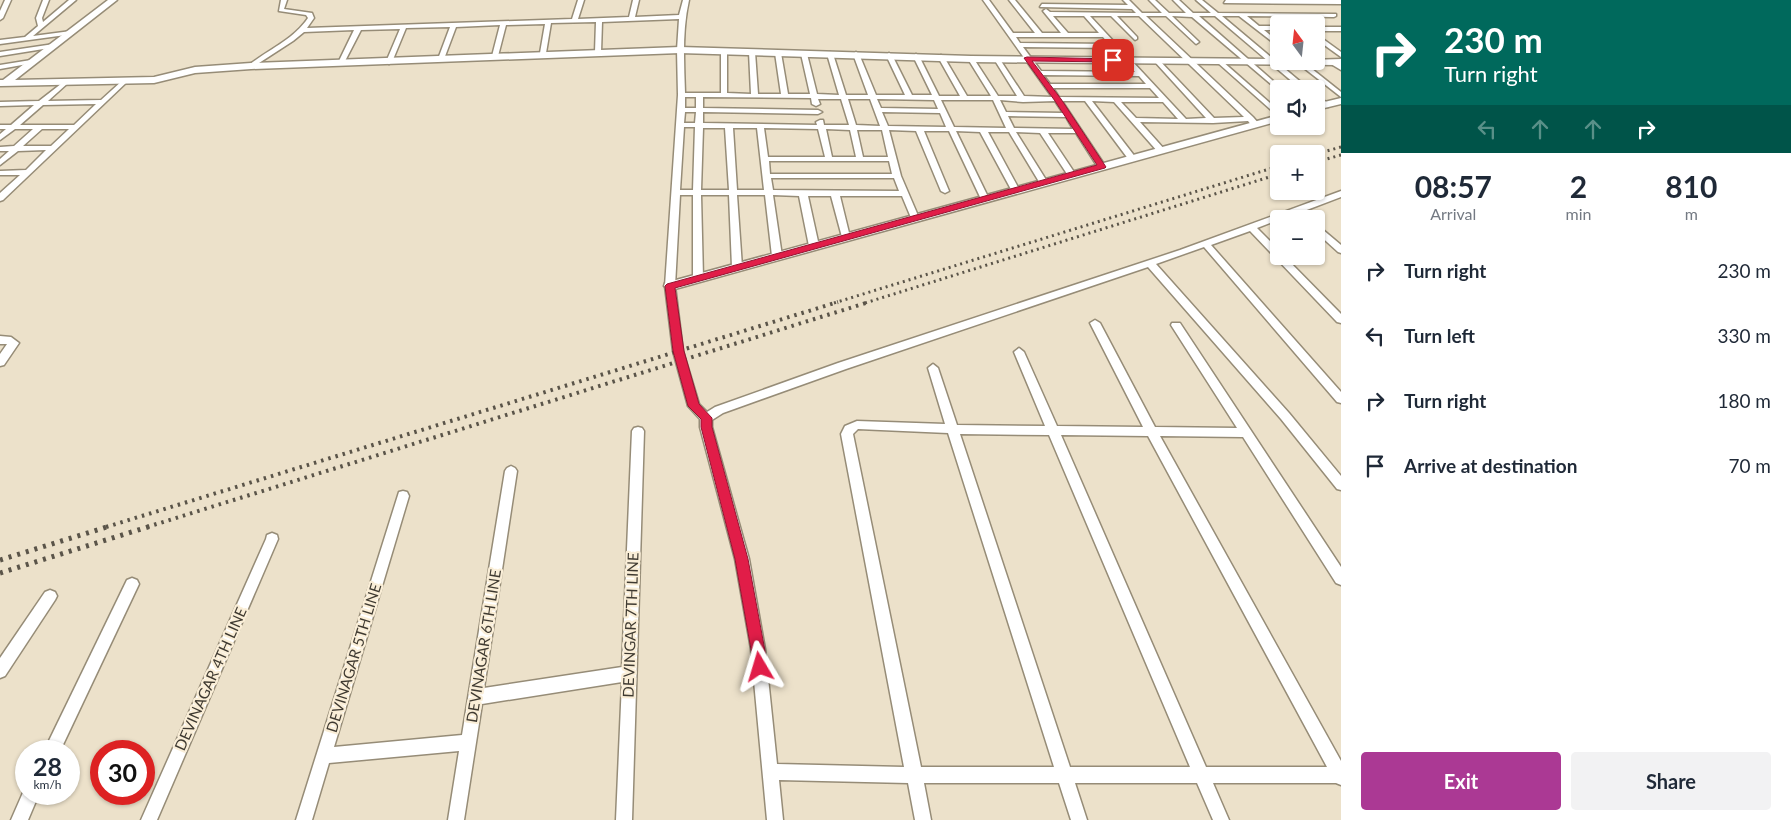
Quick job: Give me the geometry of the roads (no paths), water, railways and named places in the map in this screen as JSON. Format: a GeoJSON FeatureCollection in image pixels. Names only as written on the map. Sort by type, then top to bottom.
{"type":"FeatureCollection","features":[{"type":"Feature","properties":{"kind":"street"},"geometry":{"type":"LineString","coordinates":[[0,18],[1,11],[8,0]]}},
{"type":"Feature","properties":{"kind":"street"},"geometry":{"type":"LineString","coordinates":[[41,26],[39,18],[46,0]]}},
{"type":"Feature","properties":{"kind":"street"},"geometry":{"type":"LineString","coordinates":[[26,39],[73,0]]}},
{"type":"Feature","properties":{"kind":"street"},"geometry":{"type":"LineString","coordinates":[[2,84],[112,0]]}},
{"type":"Feature","properties":{"kind":"street"},"geometry":{"type":"LineString","coordinates":[[251,66],[304,30],[311,15],[281,10],[284,0]]}},
{"type":"Feature","properties":{"kind":"street"},"geometry":{"type":"LineString","coordinates":[[575,20],[581,0]]}},
{"type":"Feature","properties":{"kind":"street"},"geometry":{"type":"LineString","coordinates":[[631,19],[636,0]]}},
{"type":"Feature","properties":{"kind":"street"},"geometry":{"type":"LineString","coordinates":[[686,0],[682,17],[680,50],[682,95],[670,286],[678,351],[694,406],[706,422],[742,559],[758,649],[772,772],[775,820]]}},
{"type":"Feature","properties":{"kind":"street"},"geometry":{"type":"LineString","coordinates":[[986,0],[1058,100],[1102,167]]}},
{"type":"Feature","properties":{"kind":"street"},"geometry":{"type":"LineString","coordinates":[[1012,0],[1040,35]]}},
{"type":"Feature","properties":{"kind":"street"},"geometry":{"type":"LineString","coordinates":[[1037,0],[1066,35]]}},
{"type":"Feature","properties":{"kind":"street"},"geometry":{"type":"LineString","coordinates":[[1126,0],[1252,122]]}},
{"type":"Feature","properties":{"kind":"street"},"geometry":{"type":"LineString","coordinates":[[1152,0],[1196,42]]}},
{"type":"Feature","properties":{"kind":"street"},"geometry":{"type":"LineString","coordinates":[[1176,0],[1270,81]]}},
{"type":"Feature","properties":{"kind":"street"},"geometry":{"type":"LineString","coordinates":[[1199,0],[1270,59]]}},
{"type":"Feature","properties":{"kind":"street"},"geometry":{"type":"LineString","coordinates":[[1225,1],[1341,2]]}},
{"type":"Feature","properties":{"kind":"street"},"geometry":{"type":"LineString","coordinates":[[1225,1],[1270,38]]}},
{"type":"Feature","properties":{"kind":"street"},"geometry":{"type":"LineString","coordinates":[[1269,1],[1288,15]]}},
{"type":"Feature","properties":{"kind":"street"},"geometry":{"type":"LineString","coordinates":[[1313,1],[1341,20]]}},
{"type":"Feature","properties":{"kind":"street"},"geometry":{"type":"LineString","coordinates":[[1042,6],[1133,7]]}},
{"type":"Feature","properties":{"kind":"street"},"geometry":{"type":"LineString","coordinates":[[1048,14],[1270,15]]}},
{"type":"Feature","properties":{"kind":"street"},"geometry":{"type":"LineString","coordinates":[[1086,15],[1184,121]]}},
{"type":"Feature","properties":{"kind":"street"},"geometry":{"type":"LineString","coordinates":[[1113,15],[1135,38]]}},
{"type":"Feature","properties":{"kind":"street"},"geometry":{"type":"LineString","coordinates":[[1325,15],[1334,15]]}},
{"type":"Feature","properties":{"kind":"street"},"geometry":{"type":"LineString","coordinates":[[304,30],[682,17]]}},
{"type":"Feature","properties":{"kind":"street"},"geometry":{"type":"LineString","coordinates":[[598,52],[599,20]]}},
{"type":"Feature","properties":{"kind":"street"},"geometry":{"type":"LineString","coordinates":[[543,53],[548,22]]}},
{"type":"Feature","properties":{"kind":"street"},"geometry":{"type":"LineString","coordinates":[[495,56],[503,24]]}},
{"type":"Feature","properties":{"kind":"street"},"geometry":{"type":"LineString","coordinates":[[441,59],[453,26]]}},
{"type":"Feature","properties":{"kind":"street"},"geometry":{"type":"LineString","coordinates":[[389,62],[403,28]]}},
{"type":"Feature","properties":{"kind":"street"},"geometry":{"type":"LineString","coordinates":[[1258,28],[1270,28]]}},
{"type":"Feature","properties":{"kind":"street"},"geometry":{"type":"LineString","coordinates":[[341,63],[358,29]]}},
{"type":"Feature","properties":{"kind":"street"},"geometry":{"type":"LineString","coordinates":[[1325,29],[1341,29]]}},
{"type":"Feature","properties":{"kind":"street"},"geometry":{"type":"LineString","coordinates":[[0,42],[71,33]]}},
{"type":"Feature","properties":{"kind":"street"},"geometry":{"type":"LineString","coordinates":[[1012,35],[1105,35]]}},
{"type":"Feature","properties":{"kind":"street"},"geometry":{"type":"LineString","coordinates":[[1325,42],[1341,55]]}},
{"type":"Feature","properties":{"kind":"street"},"geometry":{"type":"LineString","coordinates":[[1328,44],[1341,44]]}},
{"type":"Feature","properties":{"kind":"street"},"geometry":{"type":"LineString","coordinates":[[1019,45],[1115,46]]}},
{"type":"Feature","properties":{"kind":"street"},"geometry":{"type":"LineString","coordinates":[[0,54],[54,46]]}},
{"type":"Feature","properties":{"kind":"street"},"geometry":{"type":"LineString","coordinates":[[2,84],[154,80],[195,70],[251,66],[389,62],[543,53],[680,50],[997,59],[1270,63]]}},
{"type":"Feature","properties":{"kind":"street"},"geometry":{"type":"LineString","coordinates":[[724,51],[724,96]]}},
{"type":"Feature","properties":{"kind":"street"},"geometry":{"type":"LineString","coordinates":[[752,52],[755,96]]}},
{"type":"Feature","properties":{"kind":"street"},"geometry":{"type":"LineString","coordinates":[[778,53],[785,96]]}},
{"type":"Feature","properties":{"kind":"street"},"geometry":{"type":"LineString","coordinates":[[804,54],[829,159]]}},
{"type":"Feature","properties":{"kind":"street"},"geometry":{"type":"LineString","coordinates":[[830,54],[853,127],[860,159]]}},
{"type":"Feature","properties":{"kind":"street"},"geometry":{"type":"LineString","coordinates":[[856,54],[885,128],[897,176],[915,218]]}},
{"type":"Feature","properties":{"kind":"street"},"geometry":{"type":"LineString","coordinates":[[889,56],[910,98]]}},
{"type":"Feature","properties":{"kind":"street"},"geometry":{"type":"LineString","coordinates":[[916,56],[938,98],[950,129],[985,199]]}},
{"type":"Feature","properties":{"kind":"street"},"geometry":{"type":"LineString","coordinates":[[941,57],[966,99]]}},
{"type":"Feature","properties":{"kind":"street"},"geometry":{"type":"LineString","coordinates":[[971,58],[996,99],[1011,130],[1044,182]]}},
{"type":"Feature","properties":{"kind":"street"},"geometry":{"type":"LineString","coordinates":[[997,59],[1023,100]]}},
{"type":"Feature","properties":{"kind":"street"},"geometry":{"type":"LineString","coordinates":[[1157,61],[1213,121]]}},
{"type":"Feature","properties":{"kind":"street"},"geometry":{"type":"LineString","coordinates":[[0,67],[31,62]]}},
{"type":"Feature","properties":{"kind":"street"},"geometry":{"type":"LineString","coordinates":[[1220,62],[1270,109]]}},
{"type":"Feature","properties":{"kind":"street"},"geometry":{"type":"LineString","coordinates":[[1337,62],[1341,68]]}},
{"type":"Feature","properties":{"kind":"street"},"geometry":{"type":"LineString","coordinates":[[1283,70],[1295,80]]}},
{"type":"Feature","properties":{"kind":"street"},"geometry":{"type":"LineString","coordinates":[[1309,70],[1341,95]]}},
{"type":"Feature","properties":{"kind":"street"},"geometry":{"type":"LineString","coordinates":[[1038,73],[1142,74]]}},
{"type":"Feature","properties":{"kind":"street"},"geometry":{"type":"LineString","coordinates":[[0,198],[125,81]]}},
{"type":"Feature","properties":{"kind":"street"},"geometry":{"type":"LineString","coordinates":[[0,138],[66,82]]}},
{"type":"Feature","properties":{"kind":"street"},"geometry":{"type":"LineString","coordinates":[[1047,86],[1153,86]]}},
{"type":"Feature","properties":{"kind":"street"},"geometry":{"type":"LineString","coordinates":[[682,95],[1088,101],[1166,100]]}},
{"type":"Feature","properties":{"kind":"street"},"geometry":{"type":"LineString","coordinates":[[698,278],[697,192],[700,96]]}},
{"type":"Feature","properties":{"kind":"street"},"geometry":{"type":"LineString","coordinates":[[1325,105],[1341,100]]}},
{"type":"Feature","properties":{"kind":"street"},"geometry":{"type":"LineString","coordinates":[[1088,101],[1132,158]]}},
{"type":"Feature","properties":{"kind":"street"},"geometry":{"type":"LineString","coordinates":[[1117,101],[1160,150]]}},
{"type":"Feature","properties":{"kind":"street"},"geometry":{"type":"LineString","coordinates":[[0,104],[102,102]]}},
{"type":"Feature","properties":{"kind":"street"},"geometry":{"type":"LineString","coordinates":[[681,110],[818,112]]}},
{"type":"Feature","properties":{"kind":"street"},"geometry":{"type":"LineString","coordinates":[[878,110],[943,111]]}},
{"type":"Feature","properties":{"kind":"street"},"geometry":{"type":"LineString","coordinates":[[1003,114],[1068,115]]}},
{"type":"Feature","properties":{"kind":"street"},"geometry":{"type":"LineString","coordinates":[[670,286],[1102,167],[1252,122],[1270,119]]}},
{"type":"Feature","properties":{"kind":"street"},"geometry":{"type":"LineString","coordinates":[[1133,120],[1252,122]]}},
{"type":"Feature","properties":{"kind":"street"},"geometry":{"type":"LineString","coordinates":[[680,124],[1079,131]]}},
{"type":"Feature","properties":{"kind":"street"},"geometry":{"type":"LineString","coordinates":[[729,125],[737,268]]}},
{"type":"Feature","properties":{"kind":"street"},"geometry":{"type":"LineString","coordinates":[[0,127],[76,126]]}},
{"type":"Feature","properties":{"kind":"street"},"geometry":{"type":"LineString","coordinates":[[760,126],[777,256]]}},
{"type":"Feature","properties":{"kind":"street"},"geometry":{"type":"LineString","coordinates":[[0,162],[40,127]]}},
{"type":"Feature","properties":{"kind":"street"},"geometry":{"type":"LineString","coordinates":[[919,128],[945,191]]}},
{"type":"Feature","properties":{"kind":"street"},"geometry":{"type":"LineString","coordinates":[[983,130],[1016,190]]}},
{"type":"Feature","properties":{"kind":"street"},"geometry":{"type":"LineString","coordinates":[[1043,131],[1072,175]]}},
{"type":"Feature","properties":{"kind":"street"},"geometry":{"type":"LineString","coordinates":[[0,149],[55,148]]}},
{"type":"Feature","properties":{"kind":"street"},"geometry":{"type":"LineString","coordinates":[[764,159],[892,159]]}},
{"type":"Feature","properties":{"kind":"street"},"geometry":{"type":"LineString","coordinates":[[0,173],[29,172]]}},
{"type":"Feature","properties":{"kind":"street"},"geometry":{"type":"LineString","coordinates":[[766,176],[897,176]]}},
{"type":"Feature","properties":{"kind":"street"},"geometry":{"type":"LineString","coordinates":[[676,192],[904,194]]}},
{"type":"Feature","properties":{"kind":"street"},"geometry":{"type":"LineString","coordinates":[[803,193],[814,246]]}},
{"type":"Feature","properties":{"kind":"street"},"geometry":{"type":"LineString","coordinates":[[834,194],[846,238]]}},
{"type":"Feature","properties":{"kind":"street"},"geometry":{"type":"LineString","coordinates":[[1298,210],[1340,195]]}},
{"type":"Feature","properties":{"kind":"street"},"geometry":{"type":"LineString","coordinates":[[706,422],[719,410],[842,366],[1150,263],[1270,220]]}},
{"type":"Feature","properties":{"kind":"street"},"geometry":{"type":"LineString","coordinates":[[1251,227],[1270,247]]}},
{"type":"Feature","properties":{"kind":"street"},"geometry":{"type":"LineString","coordinates":[[1325,235],[1341,250]]}},
{"type":"Feature","properties":{"kind":"street"},"geometry":{"type":"LineString","coordinates":[[1205,243],[1341,399]]}},
{"type":"Feature","properties":{"kind":"street"},"geometry":{"type":"LineString","coordinates":[[1150,263],[1285,416],[1341,485]]}},
{"type":"Feature","properties":{"kind":"street"},"geometry":{"type":"LineString","coordinates":[[1288,265],[1341,320]]}},
{"type":"Feature","properties":{"kind":"street"},"geometry":{"type":"LineString","coordinates":[[772,772],[914,775],[1341,775],[1152,433],[1095,323]]}},
{"type":"Feature","properties":{"kind":"street"},"geometry":{"type":"LineString","coordinates":[[1176,325],[1341,579]]}},
{"type":"Feature","properties":{"kind":"street"},"geometry":{"type":"LineString","coordinates":[[0,340],[7,340],[14,344],[0,362]]}},
{"type":"Feature","properties":{"kind":"street"},"geometry":{"type":"LineString","coordinates":[[1019,352],[1221,820]]}},
{"type":"Feature","properties":{"kind":"street"},"geometry":{"type":"LineString","coordinates":[[933,368],[1079,820]]}},
{"type":"Feature","properties":{"kind":"street"},"geometry":{"type":"LineString","coordinates":[[923,820],[847,434],[849,429],[857,426],[1152,433],[1246,433]]}},
{"type":"Feature","properties":{"kind":"street","name":"DEVINGAR 7TH LINE"},"geometry":{"type":"LineString","coordinates":[[624,820],[638,431]]}},
{"type":"Feature","properties":{"kind":"street","name":"DEVINAGAR 6TH LINE"},"geometry":{"type":"LineString","coordinates":[[456,820],[511,471]]}},
{"type":"Feature","properties":{"kind":"street","name":"DEVINAGAR 5TH LINE"},"geometry":{"type":"LineString","coordinates":[[304,820],[403,496]]}},
{"type":"Feature","properties":{"kind":"street","name":"DEVINAGAR 4TH LINE"},"geometry":{"type":"LineString","coordinates":[[150,820],[272,539]]}},
{"type":"Feature","properties":{"kind":"street"},"geometry":{"type":"LineString","coordinates":[[57,740],[132,584]]}},
{"type":"Feature","properties":{"kind":"street"},"geometry":{"type":"LineString","coordinates":[[0,671],[50,596]]}},
{"type":"Feature","properties":{"kind":"street"},"geometry":{"type":"LineString","coordinates":[[476,697],[629,673]]}},
{"type":"Feature","properties":{"kind":"street"},"geometry":{"type":"LineString","coordinates":[[324,756],[468,742]]}},
{"type":"Feature","properties":{"kind":"street"},"geometry":{"type":"LineString","coordinates":[[19,820],[26,805]]}},
{"type":"Feature","properties":{"kind":"railway"},"geometry":{"type":"LineString","coordinates":[[1325,151],[1341,147]]}},
{"type":"Feature","properties":{"kind":"railway"},"geometry":{"type":"LineString","coordinates":[[1325,159],[1341,155]]}},
{"type":"Feature","properties":{"kind":"railway"},"geometry":{"type":"LineString","coordinates":[[834,303],[1270,169]]}},
{"type":"Feature","properties":{"kind":"railway"},"geometry":{"type":"LineString","coordinates":[[865,303],[1270,177]]}},
{"type":"Feature","properties":{"kind":"railway"},"geometry":{"type":"LineString","coordinates":[[106,527],[838,302]]}},
{"type":"Feature","properties":{"kind":"railway"},"geometry":{"type":"LineString","coordinates":[[147,527],[869,302]]}},
{"type":"Feature","properties":{"kind":"railway"},"geometry":{"type":"LineString","coordinates":[[0,560],[110,526]]}},
{"type":"Feature","properties":{"kind":"railway"},"geometry":{"type":"LineString","coordinates":[[0,573],[151,526]]}}]}
